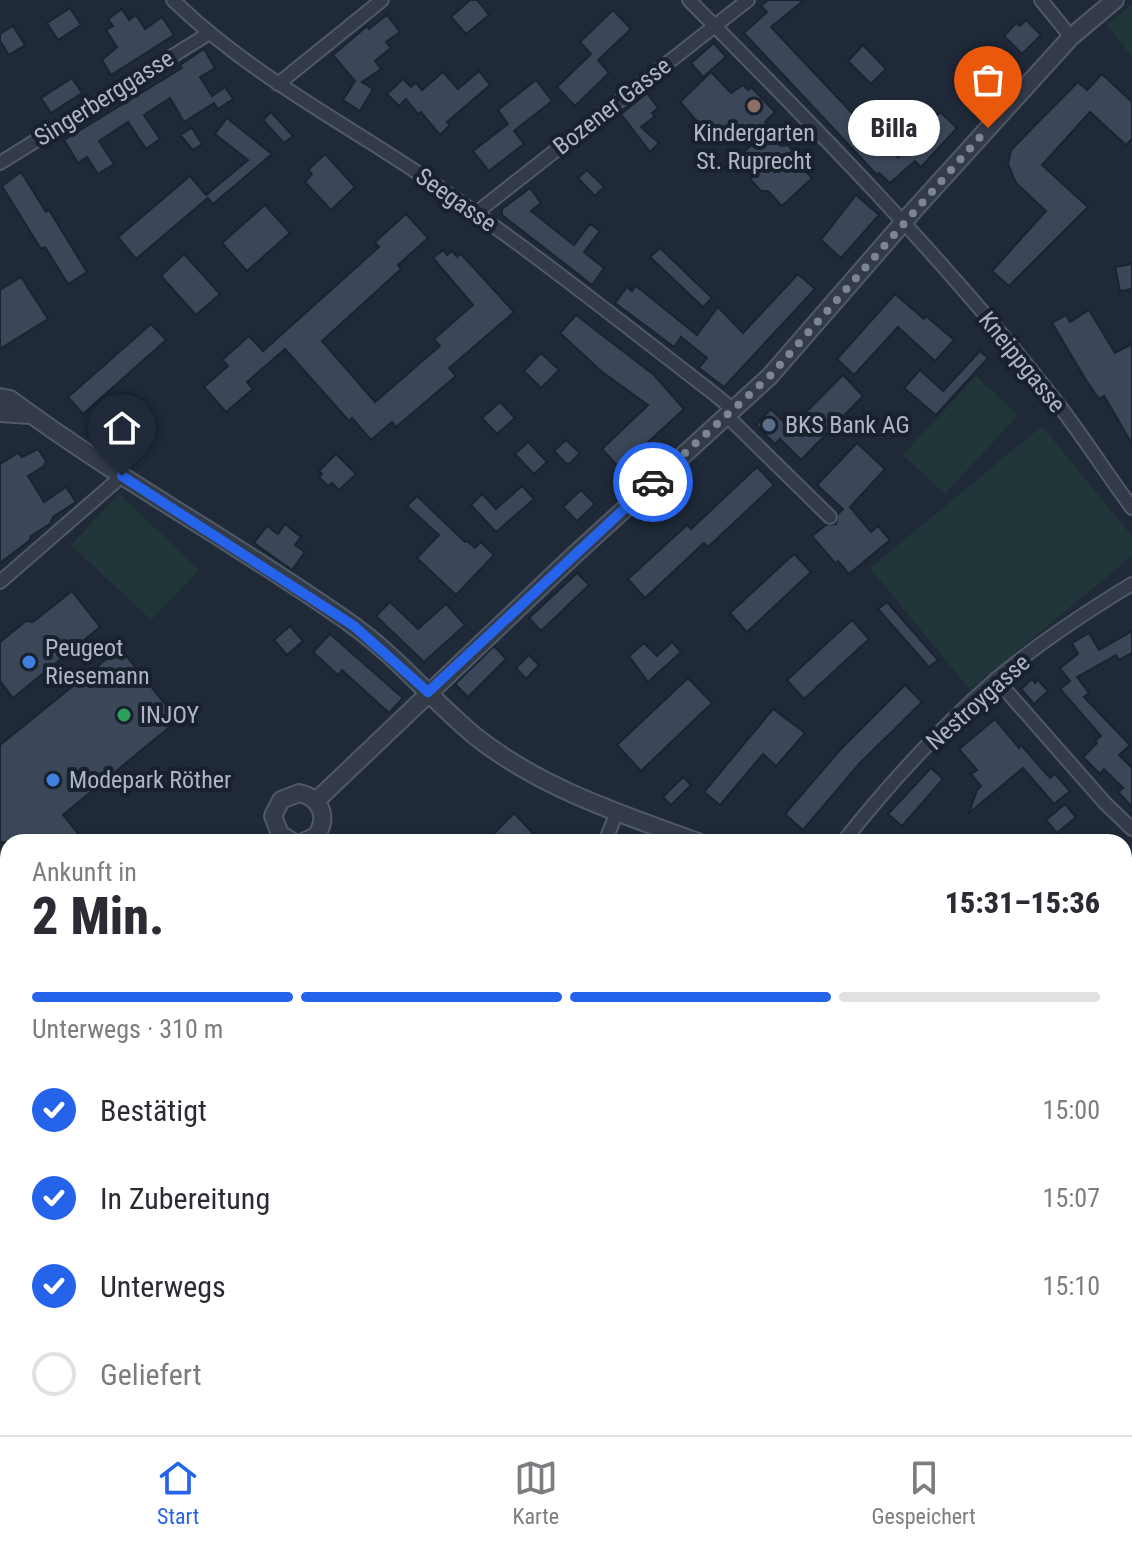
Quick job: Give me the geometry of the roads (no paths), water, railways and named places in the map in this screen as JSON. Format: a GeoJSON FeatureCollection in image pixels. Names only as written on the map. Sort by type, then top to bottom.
{"type":"FeatureCollection","features":[{"type":"Feature","properties":{"kind":"street","name":"Seegasse"},"geometry":{"type":"LineString","coordinates":[[173,0],[208,34],[278,84],[476,213],[707,388],[830,517]]}},
{"type":"Feature","properties":{"kind":"street"},"geometry":{"type":"LineString","coordinates":[[278,84],[382,0]]}},
{"type":"Feature","properties":{"kind":"street","name":"Kneippgasse"},"geometry":{"type":"LineString","coordinates":[[689,0],[903,223],[1004,337],[1060,407],[1132,508]]}},
{"type":"Feature","properties":{"kind":"street","name":"Bozener Gasse"},"geometry":{"type":"LineString","coordinates":[[476,213],[748,0]]}},
{"type":"Feature","properties":{"kind":"street"},"geometry":{"type":"LineString","coordinates":[[1041,0],[1071,37]]}},
{"type":"Feature","properties":{"kind":"street"},"geometry":{"type":"LineString","coordinates":[[316,801],[428,692],[770,376],[1071,37],[1115,0]]}},
{"type":"Feature","properties":{"kind":"street","name":"Singerberggasse"},"geometry":{"type":"LineString","coordinates":[[0,163],[208,34]]}},
{"type":"Feature","properties":{"kind":"street"},"geometry":{"type":"LineString","coordinates":[[0,397],[10,399],[122,476],[354,626],[476,737],[500,754],[545,781],[676,834]]}},
{"type":"Feature","properties":{"kind":"street"},"geometry":{"type":"LineString","coordinates":[[0,413],[32,415]]}},
{"type":"Feature","properties":{"kind":"street"},"geometry":{"type":"LineString","coordinates":[[0,582],[122,476]]}},
{"type":"Feature","properties":{"kind":"street","name":"Nestroygasse"},"geometry":{"type":"LineString","coordinates":[[849,834],[893,780],[996,679],[1132,584]]}},
{"type":"Feature","properties":{"kind":"street"},"geometry":{"type":"LineString","coordinates":[[996,679],[1105,803],[1132,829]]}},
{"type":"Feature","properties":{"kind":"street"},"geometry":{"type":"LineString","coordinates":[[279,834],[273,816],[281,800],[299,793],[316,801],[321,809],[323,819],[317,834]]}},
{"type":"Feature","properties":{"kind":"street"},"geometry":{"type":"LineString","coordinates":[[608,834],[617,812]]}},
{"type":"Feature","properties":{"kind":"place","name":"Kindergarten St. Ruprecht"},"geometry":{"type":"Point","coordinates":[754,106]}},
{"type":"Feature","properties":{"kind":"place","name":"Billa"},"geometry":{"type":"Point","coordinates":[988,128]}},
{"type":"Feature","properties":{"kind":"place","name":"BKS Bank AG"},"geometry":{"type":"Point","coordinates":[769,425]}},
{"type":"Feature","properties":{"kind":"place","name":"Peugeot Riesemann"},"geometry":{"type":"Point","coordinates":[29,662]}},
{"type":"Feature","properties":{"kind":"place","name":"INJOY"},"geometry":{"type":"Point","coordinates":[124,715]}},
{"type":"Feature","properties":{"kind":"place","name":"Modepark Röther"},"geometry":{"type":"Point","coordinates":[53,780]}}]}
